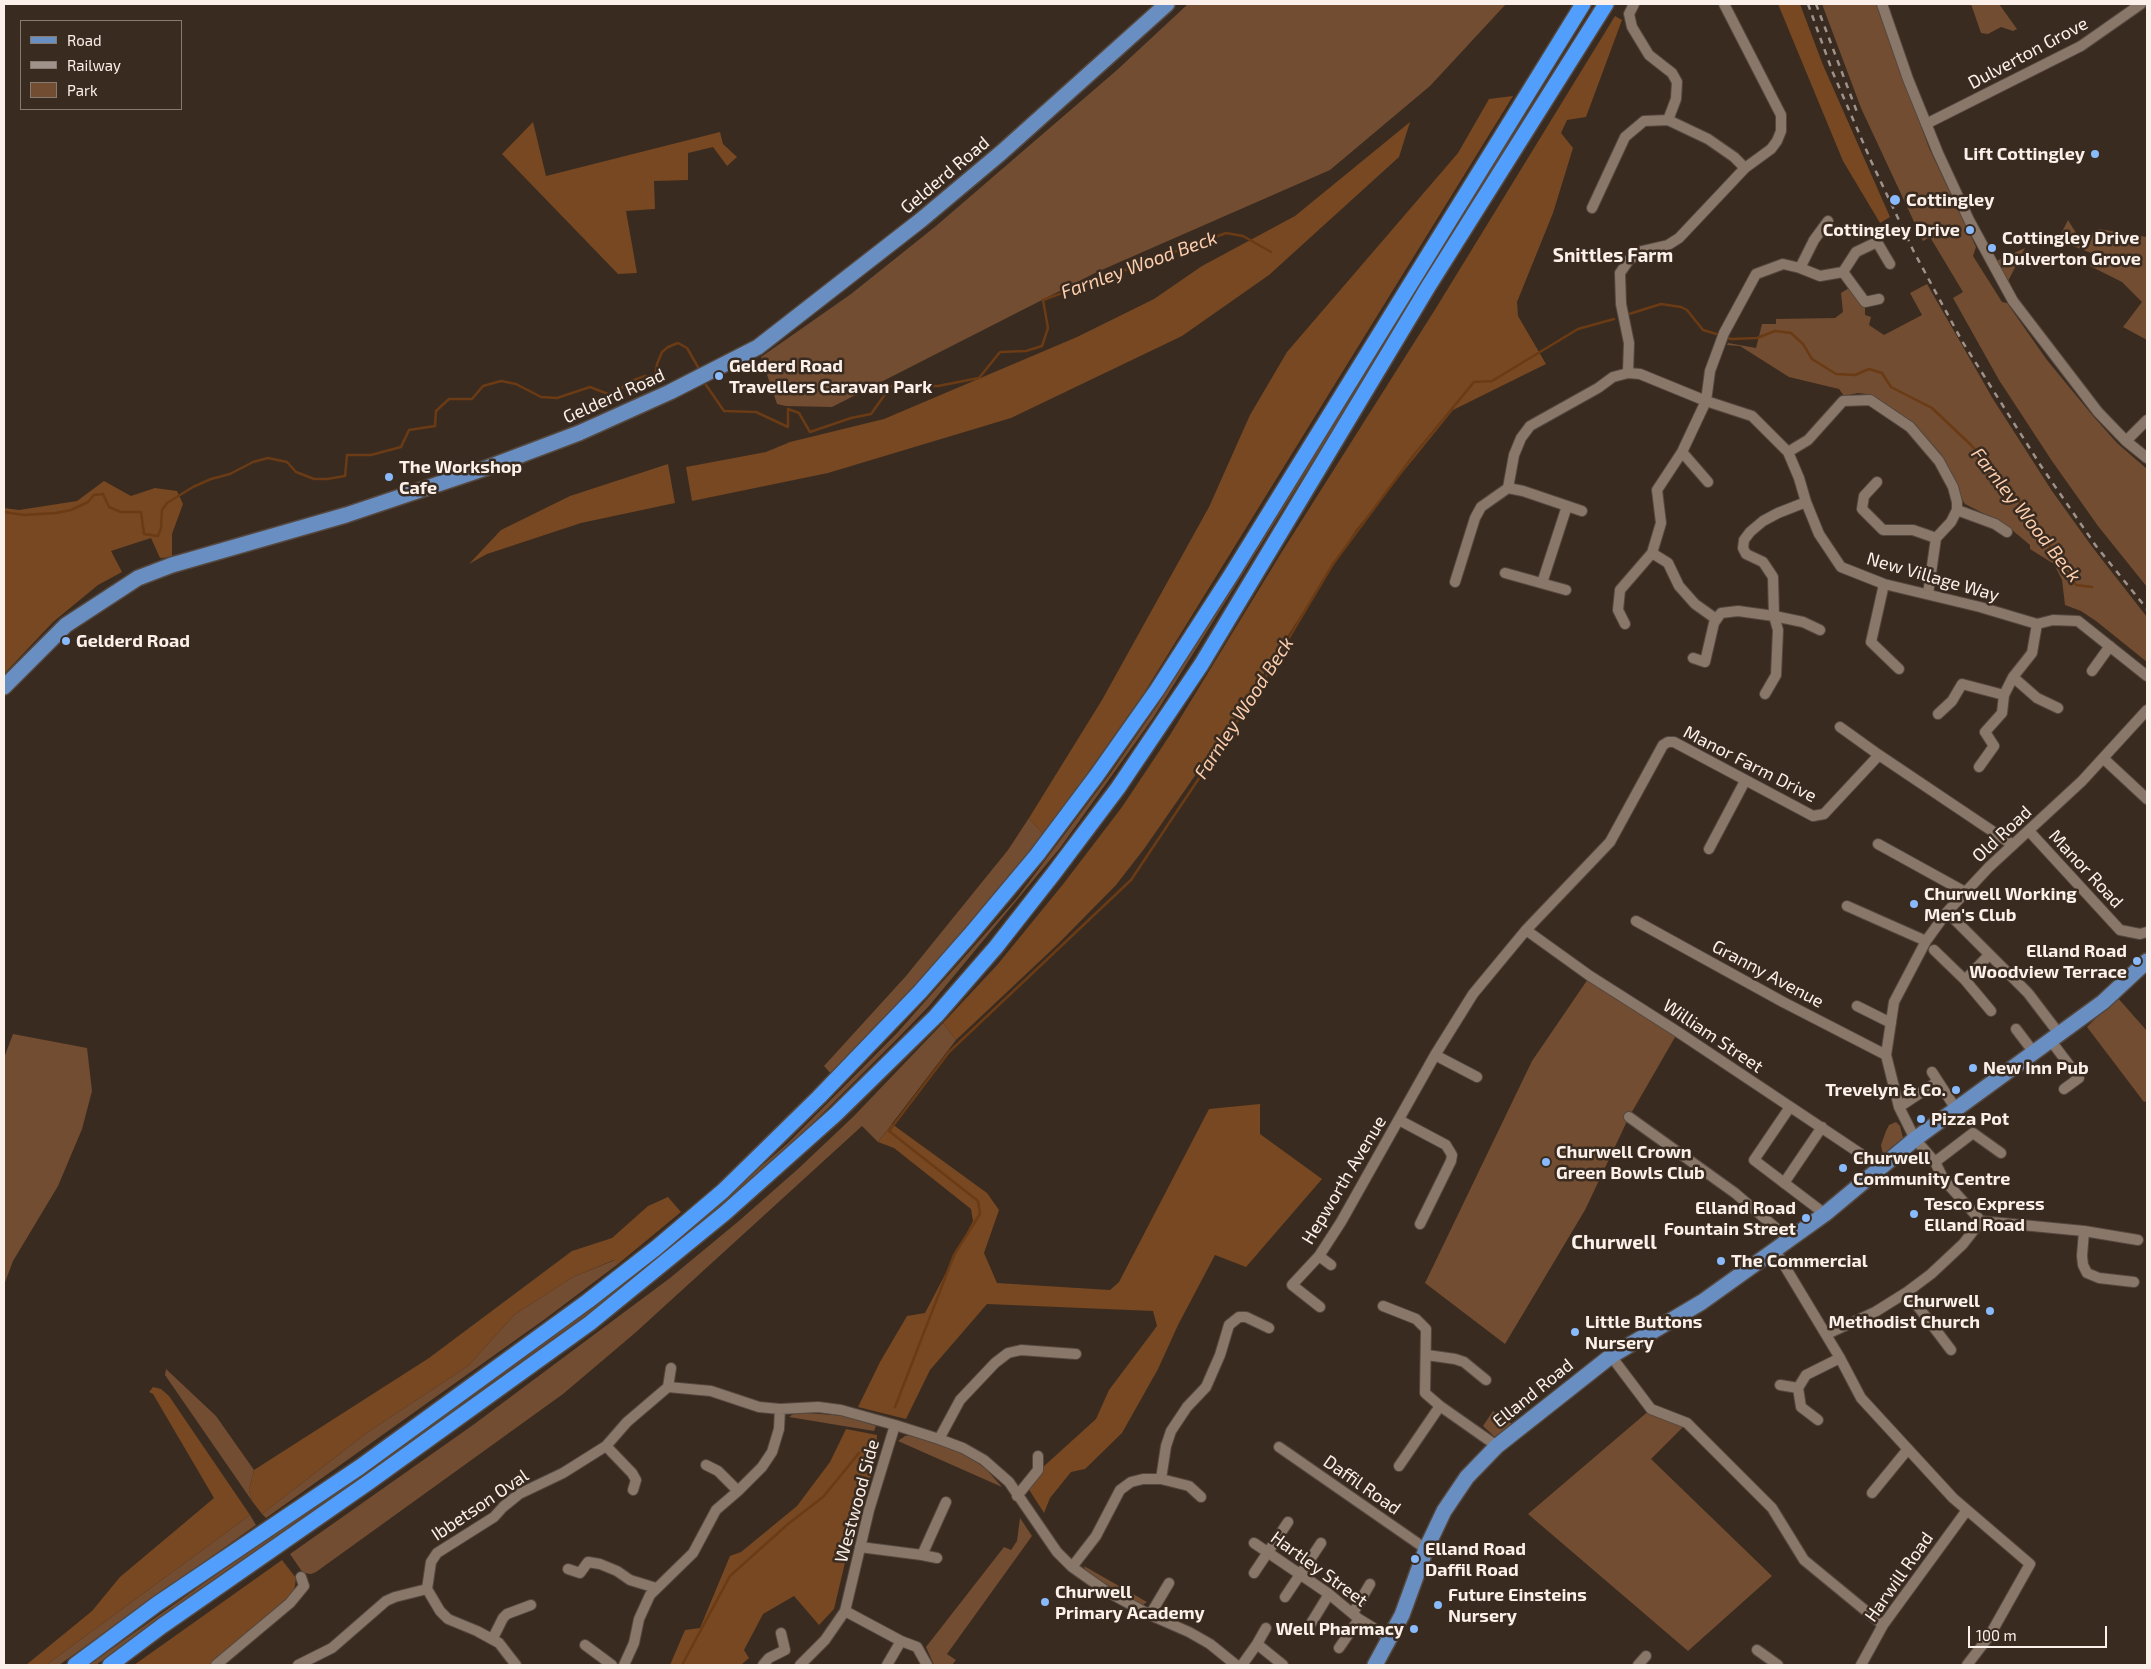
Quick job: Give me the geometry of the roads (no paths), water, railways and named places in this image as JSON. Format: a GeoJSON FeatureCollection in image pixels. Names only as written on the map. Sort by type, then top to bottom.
{"type":"FeatureCollection","features":[{"type":"Feature","properties":{"kind":"highway"},"geometry":{"type":"LineString","coordinates":[[75,1665],[157,1604],[360,1467],[588,1301],[723,1191],[849,1067],[958,950],[1037,855],[1097,775],[1146,705],[1231,575],[1582,4]]}},
{"type":"Feature","properties":{"kind":"highway"},"geometry":{"type":"LineString","coordinates":[[110,1665],[162,1626],[369,1482],[590,1324],[726,1214],[836,1114],[936,1016],[996,948],[1124,780],[1201,665],[1428,287],[1606,4]]}},
{"type":"Feature","properties":{"kind":"main road","name":"Gelderd Road"},"geometry":{"type":"LineString","coordinates":[[4,688],[66,625],[138,578],[172,565],[346,514],[489,467],[579,432],[660,396],[758,347],[883,250],[1002,152],[1167,4]]}},
{"type":"Feature","properties":{"kind":"main road","name":"Elland Road"},"geometry":{"type":"LineString","coordinates":[[1377,1664],[1402,1615],[1426,1550],[1444,1511],[1467,1478],[1497,1446],[1611,1356],[1702,1302],[1825,1214],[1916,1139],[2035,1054],[2103,1002],[2147,961]]}},
{"type":"Feature","properties":{"kind":"street"},"geometry":{"type":"LineString","coordinates":[[1634,4],[1629,14],[1632,27],[1649,55],[1672,73],[1677,82],[1676,99],[1668,120]]}},
{"type":"Feature","properties":{"kind":"street"},"geometry":{"type":"LineString","coordinates":[[1455,582],[1478,512],[1481,507],[1508,488],[1514,455],[1521,438],[1530,426],[1598,388],[1613,377],[1628,373],[1629,343],[1621,304],[1620,273],[1629,260],[1642,251],[1668,245],[1679,238],[1745,168],[1772,149],[1780,136],[1783,122],[1776,104],[1724,4]]}},
{"type":"Feature","properties":{"kind":"street"},"geometry":{"type":"LineString","coordinates":[[1882,4],[1926,124],[1969,220],[2013,301],[2098,412],[2126,441],[2147,458]]}},
{"type":"Feature","properties":{"kind":"street","name":"Dulverton Grove"},"geometry":{"type":"LineString","coordinates":[[1926,124],[2081,46],[2141,4]]}},
{"type":"Feature","properties":{"kind":"street"},"geometry":{"type":"LineString","coordinates":[[1592,208],[1625,136],[1644,121],[1668,120],[1708,139],[1734,157],[1745,168]]}},
{"type":"Feature","properties":{"kind":"street"},"geometry":{"type":"LineString","coordinates":[[1800,268],[1814,240],[1828,221]]}},
{"type":"Feature","properties":{"kind":"street"},"geometry":{"type":"LineString","coordinates":[[1625,624],[1618,610],[1620,590],[1652,553],[1661,523],[1657,490],[1682,452],[1706,401],[1710,371],[1719,344],[1756,274],[1783,264],[1820,276],[1843,272],[1856,252],[1878,242],[1890,264]]}},
{"type":"Feature","properties":{"kind":"street"},"geometry":{"type":"LineString","coordinates":[[1843,272],[1865,302],[1879,299]]}},
{"type":"Feature","properties":{"kind":"street","name":"New Village Way"},"geometry":{"type":"LineString","coordinates":[[1628,373],[1655,379],[1706,401],[1752,416],[1788,452],[1819,534],[1841,566],[1884,584],[2037,624],[2052,620],[2078,621],[2147,676]]}},
{"type":"Feature","properties":{"kind":"street"},"geometry":{"type":"LineString","coordinates":[[1788,452],[1808,440],[1843,401],[1870,400],[1910,428],[1939,461],[1953,487],[1957,510],[1951,522],[1936,538],[1928,594]]}},
{"type":"Feature","properties":{"kind":"street"},"geometry":{"type":"LineString","coordinates":[[2126,441],[2147,420]]}},
{"type":"Feature","properties":{"kind":"street"},"geometry":{"type":"LineString","coordinates":[[1682,452],[1708,482]]}},
{"type":"Feature","properties":{"kind":"street"},"geometry":{"type":"LineString","coordinates":[[1878,482],[1864,496],[1862,509],[1884,530],[1913,530],[1936,538]]}},
{"type":"Feature","properties":{"kind":"street"},"geometry":{"type":"LineString","coordinates":[[1508,488],[1582,511]]}},
{"type":"Feature","properties":{"kind":"street"},"geometry":{"type":"LineString","coordinates":[[1765,694],[1776,675],[1778,630],[1774,616],[1774,577],[1763,562],[1746,554],[1743,548],[1744,540],[1750,532],[1764,521],[1778,513],[1806,502]]}},
{"type":"Feature","properties":{"kind":"street"},"geometry":{"type":"LineString","coordinates":[[1542,583],[1567,506]]}},
{"type":"Feature","properties":{"kind":"street"},"geometry":{"type":"LineString","coordinates":[[1957,510],[1988,521],[2007,532]]}},
{"type":"Feature","properties":{"kind":"street"},"geometry":{"type":"LineString","coordinates":[[1652,553],[1668,563],[1679,586],[1695,604],[1716,619]]}},
{"type":"Feature","properties":{"kind":"street"},"geometry":{"type":"LineString","coordinates":[[1505,573],[1566,590]]}},
{"type":"Feature","properties":{"kind":"street"},"geometry":{"type":"LineString","coordinates":[[1884,584],[1871,642],[1899,669]]}},
{"type":"Feature","properties":{"kind":"street"},"geometry":{"type":"LineString","coordinates":[[1692,658],[1705,662],[1716,619],[1721,613],[1728,611],[1774,616],[1803,622],[1820,630]]}},
{"type":"Feature","properties":{"kind":"street"},"geometry":{"type":"LineString","coordinates":[[1979,767],[1994,746],[1985,732],[2002,713],[2004,696],[2012,677],[2032,653],[2037,624]]}},
{"type":"Feature","properties":{"kind":"street"},"geometry":{"type":"LineString","coordinates":[[2092,671],[2110,646]]}},
{"type":"Feature","properties":{"kind":"street"},"geometry":{"type":"LineString","coordinates":[[2012,677],[2036,698],[2058,708]]}},
{"type":"Feature","properties":{"kind":"street"},"geometry":{"type":"LineString","coordinates":[[1938,714],[1952,701],[1962,684],[2004,696]]}},
{"type":"Feature","properties":{"kind":"street","name":"Old Road"},"geometry":{"type":"LineString","coordinates":[[1981,1221],[1944,1180],[1935,1162],[1916,1139],[1899,1107],[1886,1054],[1894,1002],[1926,941],[1947,912],[2013,845],[2104,759],[2147,710]]}},
{"type":"Feature","properties":{"kind":"street"},"geometry":{"type":"LineString","coordinates":[[1840,727],[2013,845]]}},
{"type":"Feature","properties":{"kind":"street","name":"Manor Farm Drive"},"geometry":{"type":"LineString","coordinates":[[1526,930],[1610,842],[1663,745],[1668,742],[1674,742],[1813,816],[1824,814],[1879,755]]}},
{"type":"Feature","properties":{"kind":"street"},"geometry":{"type":"LineString","coordinates":[[2104,759],[2147,799]]}},
{"type":"Feature","properties":{"kind":"street"},"geometry":{"type":"LineString","coordinates":[[1708,849],[1745,781]]}},
{"type":"Feature","properties":{"kind":"street","name":"Manor Road"},"geometry":{"type":"LineString","coordinates":[[2029,831],[2120,930],[2140,934],[2147,932]]}},
{"type":"Feature","properties":{"kind":"street"},"geometry":{"type":"LineString","coordinates":[[1878,844],[1965,892]]}},
{"type":"Feature","properties":{"kind":"street"},"geometry":{"type":"LineString","coordinates":[[1847,906],[1926,941]]}},
{"type":"Feature","properties":{"kind":"street"},"geometry":{"type":"LineString","coordinates":[[1947,912],[2028,993],[2079,1078],[2064,1089]]}},
{"type":"Feature","properties":{"kind":"street","name":"Granny Avenue"},"geometry":{"type":"LineString","coordinates":[[1636,921],[1783,1002],[1886,1054]]}},
{"type":"Feature","properties":{"kind":"street","name":"Hepworth Avenue"},"geometry":{"type":"LineString","coordinates":[[1320,1307],[1292,1285],[1319,1256],[1342,1222],[1472,994],[1526,930]]}},
{"type":"Feature","properties":{"kind":"street","name":"William Street"},"geometry":{"type":"LineString","coordinates":[[1526,930],[1590,976],[1678,1032],[1882,1168]]}},
{"type":"Feature","properties":{"kind":"street"},"geometry":{"type":"LineString","coordinates":[[1934,950],[1965,980],[1991,1010]]}},
{"type":"Feature","properties":{"kind":"street"},"geometry":{"type":"LineString","coordinates":[[1965,980],[1989,955]]}},
{"type":"Feature","properties":{"kind":"street"},"geometry":{"type":"LineString","coordinates":[[1857,1006],[1891,1023]]}},
{"type":"Feature","properties":{"kind":"street"},"geometry":{"type":"LineString","coordinates":[[2016,1029],[2035,1054]]}},
{"type":"Feature","properties":{"kind":"street"},"geometry":{"type":"LineString","coordinates":[[1435,1056],[1477,1078]]}},
{"type":"Feature","properties":{"kind":"street"},"geometry":{"type":"LineString","coordinates":[[1932,1072],[1956,1109]]}},
{"type":"Feature","properties":{"kind":"street"},"geometry":{"type":"LineString","coordinates":[[1899,1107],[1937,1082]]}},
{"type":"Feature","properties":{"kind":"street"},"geometry":{"type":"LineString","coordinates":[[1790,1107],[1754,1160],[1825,1214]]}},
{"type":"Feature","properties":{"kind":"street"},"geometry":{"type":"LineString","coordinates":[[1629,1116],[1736,1194],[1790,1240]]}},
{"type":"Feature","properties":{"kind":"street"},"geometry":{"type":"LineString","coordinates":[[1399,1120],[1446,1145],[1452,1155],[1451,1161],[1420,1224]]}},
{"type":"Feature","properties":{"kind":"street"},"geometry":{"type":"LineString","coordinates":[[1784,1183],[1822,1127]]}},
{"type":"Feature","properties":{"kind":"street"},"geometry":{"type":"LineString","coordinates":[[1935,1162],[1973,1133],[2002,1153]]}},
{"type":"Feature","properties":{"kind":"street"},"geometry":{"type":"LineString","coordinates":[[1827,1334],[1875,1312],[1907,1292],[1931,1274],[1963,1244],[1981,1221],[2138,1240]]}},
{"type":"Feature","properties":{"kind":"street"},"geometry":{"type":"LineString","coordinates":[[2084,1232],[2082,1256],[2083,1265],[2087,1272],[2099,1278],[2134,1282]]}},
{"type":"Feature","properties":{"kind":"street"},"geometry":{"type":"LineString","coordinates":[[1775,1250],[1827,1334],[1861,1398],[1967,1510],[2030,1564],[1990,1634],[1967,1665]]}},
{"type":"Feature","properties":{"kind":"street"},"geometry":{"type":"LineString","coordinates":[[1319,1256],[1331,1265]]}},
{"type":"Feature","properties":{"kind":"street"},"geometry":{"type":"LineString","coordinates":[[1907,1292],[1951,1350]]}},
{"type":"Feature","properties":{"kind":"street"},"geometry":{"type":"LineString","coordinates":[[1383,1306],[1407,1314],[1422,1323],[1426,1329],[1425,1392],[1440,1406],[1497,1446]]}},
{"type":"Feature","properties":{"kind":"street"},"geometry":{"type":"LineString","coordinates":[[1161,1479],[1166,1446],[1171,1432],[1182,1413],[1206,1387],[1220,1355],[1229,1325],[1239,1317],[1246,1317],[1269,1328]]}},
{"type":"Feature","properties":{"kind":"street"},"geometry":{"type":"LineString","coordinates":[[939,1439],[960,1400],[995,1363],[1008,1353],[1021,1350],[1076,1354]]}},
{"type":"Feature","properties":{"kind":"street"},"geometry":{"type":"LineString","coordinates":[[1427,1355],[1464,1362],[1486,1380]]}},
{"type":"Feature","properties":{"kind":"street"},"geometry":{"type":"LineString","coordinates":[[1611,1356],[1651,1409],[1687,1423],[1772,1508],[1804,1560],[1884,1625]]}},
{"type":"Feature","properties":{"kind":"street"},"geometry":{"type":"LineString","coordinates":[[1818,1420],[1801,1407],[1798,1388],[1806,1375],[1840,1358]]}},
{"type":"Feature","properties":{"kind":"street"},"geometry":{"type":"LineString","coordinates":[[671,1368],[668,1386],[711,1391],[759,1407],[780,1409],[818,1407],[841,1410],[894,1425]]}},
{"type":"Feature","properties":{"kind":"street"},"geometry":{"type":"LineString","coordinates":[[1780,1385],[1798,1388]]}},
{"type":"Feature","properties":{"kind":"street","name":"Ibbetson Oval"},"geometry":{"type":"LineString","coordinates":[[427,1589],[430,1562],[437,1553],[494,1517],[519,1494],[564,1473],[601,1447],[606,1446],[628,1422],[668,1386]]}},
{"type":"Feature","properties":{"kind":"street"},"geometry":{"type":"LineString","coordinates":[[1399,1466],[1440,1406]]}},
{"type":"Feature","properties":{"kind":"street"},"geometry":{"type":"LineString","coordinates":[[624,1665],[634,1643],[639,1619],[650,1595],[680,1568],[693,1553],[716,1510],[762,1467],[772,1452],[779,1428],[780,1409]]}},
{"type":"Feature","properties":{"kind":"street","name":"Westwood Side"},"geometry":{"type":"LineString","coordinates":[[800,1665],[825,1640],[845,1611],[860,1546],[894,1425],[963,1448],[984,1460],[1003,1477],[1057,1552],[1072,1568],[1150,1615],[1189,1632],[1236,1665]]}},
{"type":"Feature","properties":{"kind":"street"},"geometry":{"type":"LineString","coordinates":[[606,1446],[632,1473],[636,1480],[633,1490]]}},
{"type":"Feature","properties":{"kind":"street","name":"Daffil Road"},"geometry":{"type":"LineString","coordinates":[[1279,1447],[1426,1550]]}},
{"type":"Feature","properties":{"kind":"street"},"geometry":{"type":"LineString","coordinates":[[1872,1493],[1908,1449]]}},
{"type":"Feature","properties":{"kind":"street"},"geometry":{"type":"LineString","coordinates":[[1017,1496],[1038,1470],[1038,1456]]}},
{"type":"Feature","properties":{"kind":"street"},"geometry":{"type":"LineString","coordinates":[[706,1465],[718,1471],[738,1491]]}},
{"type":"Feature","properties":{"kind":"street"},"geometry":{"type":"LineString","coordinates":[[1072,1568],[1096,1536],[1120,1490],[1131,1482],[1143,1479],[1161,1479],[1189,1486],[1201,1497]]}},
{"type":"Feature","properties":{"kind":"street"},"geometry":{"type":"LineString","coordinates":[[922,1555],[946,1502]]}},
{"type":"Feature","properties":{"kind":"street","name":"Harwill Road"},"geometry":{"type":"LineString","coordinates":[[1862,1665],[1884,1625],[1967,1510]]}},
{"type":"Feature","properties":{"kind":"street"},"geometry":{"type":"LineString","coordinates":[[1254,1573],[1288,1522]]}},
{"type":"Feature","properties":{"kind":"street","name":"Hartley Street"},"geometry":{"type":"LineString","coordinates":[[1254,1542],[1329,1594],[1356,1616],[1390,1638]]}},
{"type":"Feature","properties":{"kind":"street"},"geometry":{"type":"LineString","coordinates":[[1285,1597],[1321,1543]]}},
{"type":"Feature","properties":{"kind":"street"},"geometry":{"type":"LineString","coordinates":[[860,1546],[937,1558]]}},
{"type":"Feature","properties":{"kind":"street"},"geometry":{"type":"LineString","coordinates":[[568,1569],[580,1573],[588,1562],[600,1564],[617,1571],[630,1580],[656,1588]]}},
{"type":"Feature","properties":{"kind":"street"},"geometry":{"type":"LineString","coordinates":[[216,1665],[290,1603],[304,1586],[301,1577]]}},
{"type":"Feature","properties":{"kind":"street"},"geometry":{"type":"LineString","coordinates":[[1150,1615],[1169,1583]]}},
{"type":"Feature","properties":{"kind":"street"},"geometry":{"type":"LineString","coordinates":[[1339,1648],[1370,1584]]}},
{"type":"Feature","properties":{"kind":"street"},"geometry":{"type":"LineString","coordinates":[[298,1665],[332,1648],[386,1601],[427,1589],[440,1611],[448,1619],[493,1638],[516,1665]]}},
{"type":"Feature","properties":{"kind":"street"},"geometry":{"type":"LineString","coordinates":[[1310,1625],[1329,1594]]}},
{"type":"Feature","properties":{"kind":"street"},"geometry":{"type":"LineString","coordinates":[[493,1638],[503,1618],[508,1614],[531,1605]]}},
{"type":"Feature","properties":{"kind":"street"},"geometry":{"type":"LineString","coordinates":[[845,1611],[901,1641],[917,1647],[927,1665]]}},
{"type":"Feature","properties":{"kind":"street"},"geometry":{"type":"LineString","coordinates":[[1242,1665],[1266,1628]]}},
{"type":"Feature","properties":{"kind":"street"},"geometry":{"type":"LineString","coordinates":[[763,1665],[769,1658],[785,1650],[782,1632]]}},
{"type":"Feature","properties":{"kind":"street"},"geometry":{"type":"LineString","coordinates":[[888,1665],[901,1641]]}},
{"type":"Feature","properties":{"kind":"street"},"geometry":{"type":"LineString","coordinates":[[1257,1644],[1283,1665]]}},
{"type":"Feature","properties":{"kind":"street"},"geometry":{"type":"LineString","coordinates":[[585,1645],[612,1665]]}},
{"type":"Feature","properties":{"kind":"street"},"geometry":{"type":"LineString","coordinates":[[1757,1650],[1778,1665]]}},
{"type":"Feature","properties":{"kind":"street"},"geometry":{"type":"LineString","coordinates":[[1638,1665],[1646,1656]]}},
{"type":"Feature","properties":{"kind":"waterway","name":"Farnley Wood Beck"},"geometry":{"type":"LineString","coordinates":[[706,385],[724,411],[756,412],[788,427],[788,409],[799,413],[810,432],[851,418],[871,414],[891,386],[938,386],[979,378],[1000,352],[1026,351],[1042,346],[1048,328],[1043,300],[1226,233],[1243,236],[1271,252]]}},
{"type":"Feature","properties":{"kind":"waterway","name":"Farnley Wood Beck"},"geometry":{"type":"LineString","coordinates":[[1629,314],[1661,304],[1681,307],[1687,310],[1703,330],[1720,335]]}},
{"type":"Feature","properties":{"kind":"waterway","name":"Farnley Wood Beck"},"geometry":{"type":"LineString","coordinates":[[895,1407],[954,1255],[980,1214],[978,1201],[889,1131],[949,1052],[1131,880],[1256,693],[1333,564],[1413,456],[1474,382],[1492,381],[1578,329],[1614,319]]}},
{"type":"Feature","properties":{"kind":"waterway","name":"Farnley Wood Beck"},"geometry":{"type":"LineString","coordinates":[[1725,337],[1731,339],[1757,338],[1775,331],[1791,333],[1803,344],[1812,359],[1836,374],[1855,375],[1869,369],[1882,373],[1891,387],[1932,408],[1971,445],[2016,497],[2076,585],[2092,587]]}},
{"type":"Feature","properties":{"kind":"waterway","name":"Farnley Wood Beck"},"geometry":{"type":"LineString","coordinates":[[4,512],[24,515],[56,513],[71,510],[88,502],[94,495],[103,494],[109,507],[121,512],[141,512],[144,534],[158,536],[161,528],[162,510],[167,503],[193,487],[211,479],[230,474],[253,462],[268,458],[287,462],[296,472],[314,479],[345,476],[347,455],[371,455],[401,447],[409,430],[435,426],[436,411],[449,399],[472,399],[483,386],[501,381],[516,384],[541,397],[557,398],[590,387],[608,394],[618,392],[626,383],[645,376],[655,377],[657,364],[662,352],[678,343],[687,348],[698,367]]}},
{"type":"Feature","properties":{"kind":"waterway"},"geometry":{"type":"LineString","coordinates":[[682,1665],[730,1576],[788,1524],[823,1497],[859,1453]]}},
{"type":"Feature","properties":{"kind":"railway"},"geometry":{"type":"LineString","coordinates":[[1808,4],[1833,73],[1871,161],[1914,252],[1962,341],[2041,466],[2096,546],[2147,609]]}},
{"type":"Feature","properties":{"kind":"railway"},"geometry":{"type":"LineString","coordinates":[[1816,4],[1857,112]]}},
{"type":"Feature","properties":{"kind":"place","name":"Lift Cottingley"},"geometry":{"type":"Point","coordinates":[2095,154]}},
{"type":"Feature","properties":{"kind":"place","name":"Cottingley"},"geometry":{"type":"Point","coordinates":[1895,200]}},
{"type":"Feature","properties":{"kind":"place","name":"Cottingley Drive"},"geometry":{"type":"Point","coordinates":[1970,230]}},
{"type":"Feature","properties":{"kind":"place","name":"Cottingley Drive Dulverton Grove"},"geometry":{"type":"Point","coordinates":[1992,248]}},
{"type":"Feature","properties":{"kind":"place","name":"Gelderd Road Travellers Caravan Park"},"geometry":{"type":"Point","coordinates":[719,376]}},
{"type":"Feature","properties":{"kind":"place","name":"The Workshop Cafe"},"geometry":{"type":"Point","coordinates":[389,477]}},
{"type":"Feature","properties":{"kind":"place","name":"Gelderd Road"},"geometry":{"type":"Point","coordinates":[66,641]}},
{"type":"Feature","properties":{"kind":"place","name":"Churwell Working Men's Club"},"geometry":{"type":"Point","coordinates":[1914,904]}},
{"type":"Feature","properties":{"kind":"place","name":"Elland Road Woodview Terrace"},"geometry":{"type":"Point","coordinates":[2137,961]}},
{"type":"Feature","properties":{"kind":"place","name":"New Inn Pub"},"geometry":{"type":"Point","coordinates":[1973,1068]}},
{"type":"Feature","properties":{"kind":"place","name":"Trevelyn & Co."},"geometry":{"type":"Point","coordinates":[1956,1090]}},
{"type":"Feature","properties":{"kind":"place","name":"Pizza Pot"},"geometry":{"type":"Point","coordinates":[1921,1119]}},
{"type":"Feature","properties":{"kind":"place","name":"Churwell Crown Green Bowls Club"},"geometry":{"type":"Point","coordinates":[1546,1162]}},
{"type":"Feature","properties":{"kind":"place","name":"Churwell Community Centre"},"geometry":{"type":"Point","coordinates":[1843,1168]}},
{"type":"Feature","properties":{"kind":"place","name":"Tesco Express Elland Road"},"geometry":{"type":"Point","coordinates":[1914,1214]}},
{"type":"Feature","properties":{"kind":"place","name":"Elland Road Fountain Street"},"geometry":{"type":"Point","coordinates":[1806,1218]}},
{"type":"Feature","properties":{"kind":"place","name":"The Commercial"},"geometry":{"type":"Point","coordinates":[1721,1261]}},
{"type":"Feature","properties":{"kind":"place","name":"Churwell Methodist Church"},"geometry":{"type":"Point","coordinates":[1990,1311]}},
{"type":"Feature","properties":{"kind":"place","name":"Little Buttons Nursery"},"geometry":{"type":"Point","coordinates":[1575,1332]}},
{"type":"Feature","properties":{"kind":"place","name":"Elland Road Daffil Road"},"geometry":{"type":"Point","coordinates":[1415,1559]}},
{"type":"Feature","properties":{"kind":"place","name":"Churwell Primary Academy"},"geometry":{"type":"Point","coordinates":[1045,1602]}},
{"type":"Feature","properties":{"kind":"place","name":"Future Einsteins Nursery"},"geometry":{"type":"Point","coordinates":[1438,1605]}},
{"type":"Feature","properties":{"kind":"place","name":"Well Pharmacy"},"geometry":{"type":"Point","coordinates":[1414,1629]}},
{"type":"Feature","properties":{"kind":"district","name":"Snittles Farm"},"geometry":{"type":"Point","coordinates":[1613,256]}},
{"type":"Feature","properties":{"kind":"district","name":"Churwell"},"geometry":{"type":"Point","coordinates":[1614,1242]}}]}
